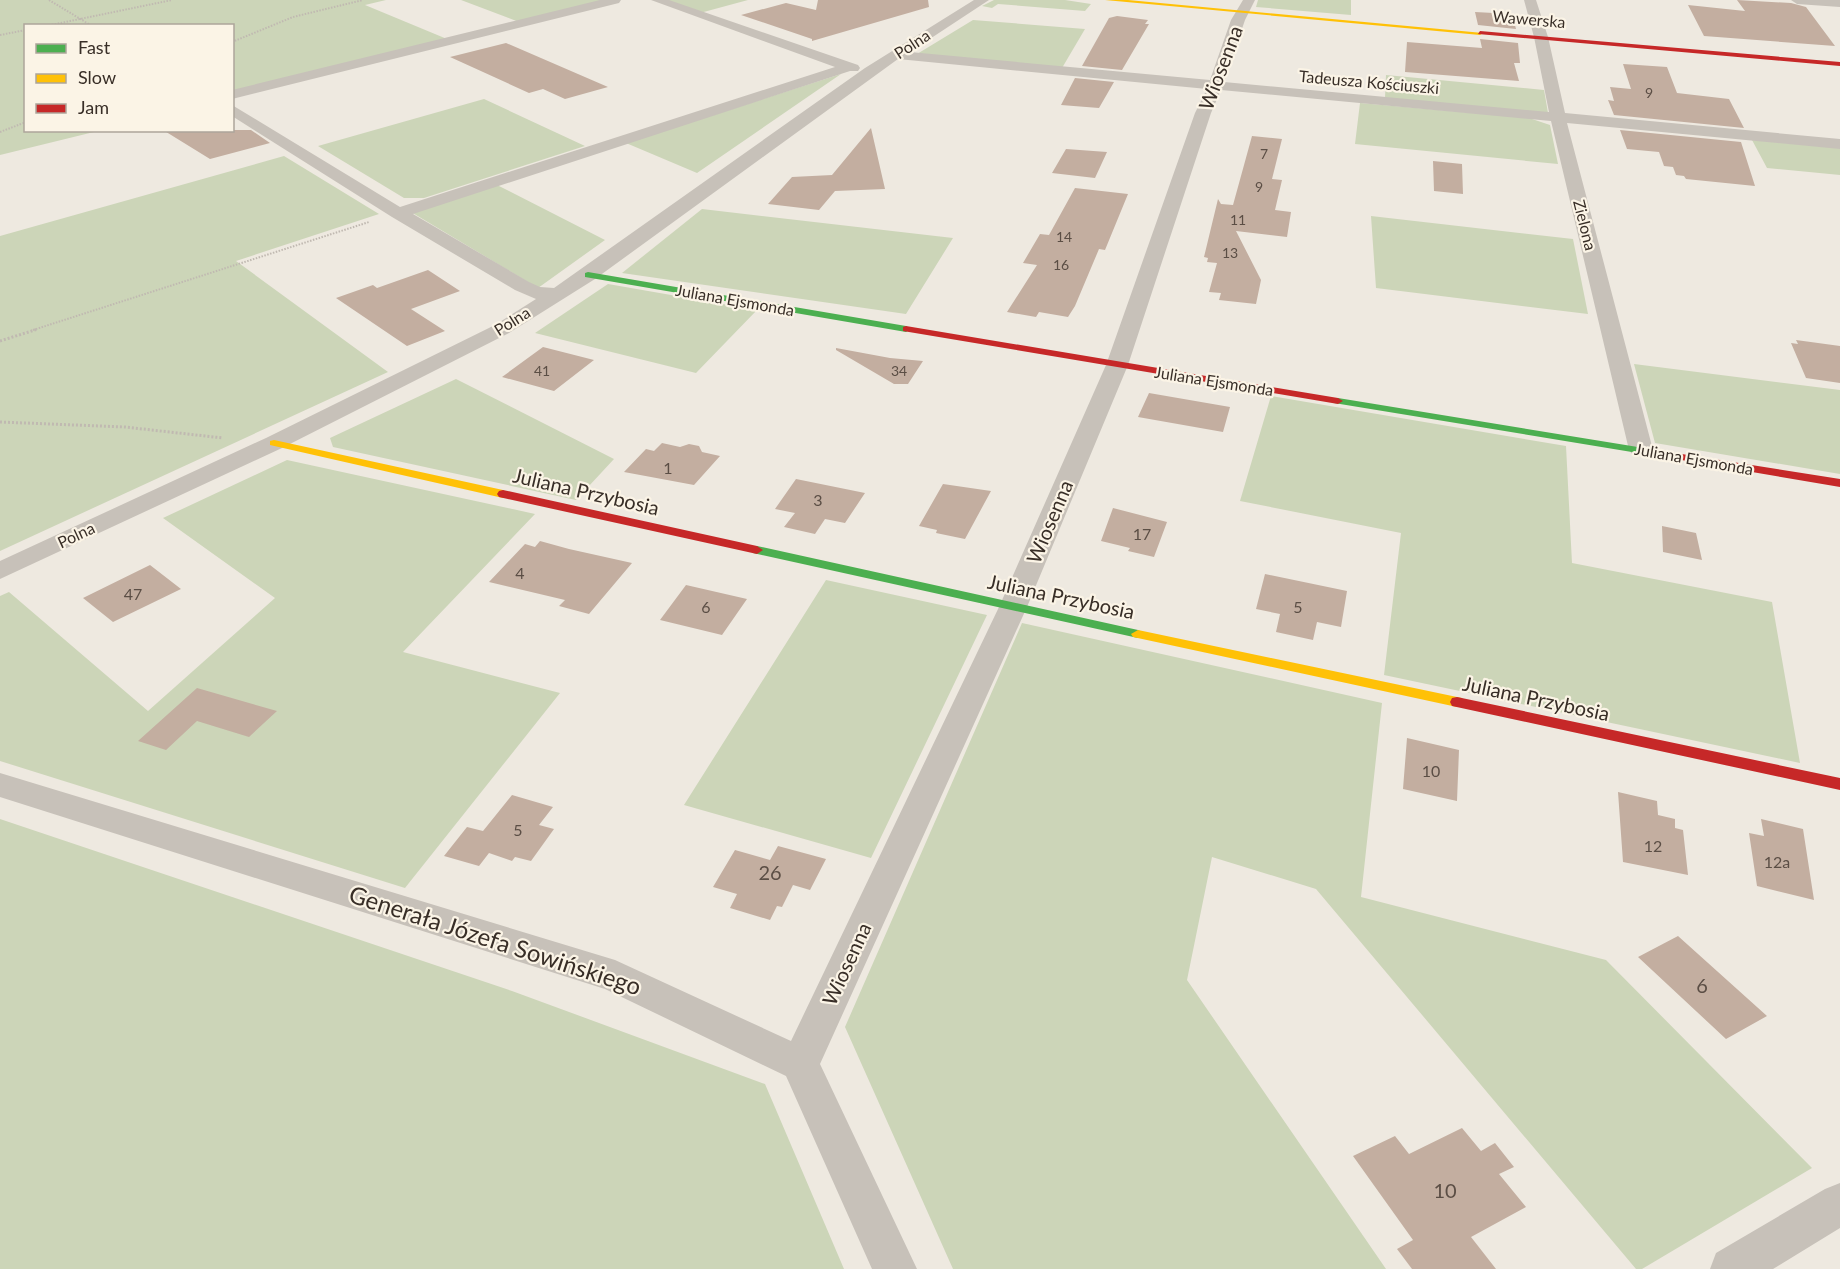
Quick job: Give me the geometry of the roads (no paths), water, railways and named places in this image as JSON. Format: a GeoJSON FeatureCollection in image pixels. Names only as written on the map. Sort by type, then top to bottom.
{"type":"FeatureCollection","features":[{"type":"Feature","properties":{"kind":"street"},"geometry":{"type":"LineString","coordinates":[[234,95],[615,0]]}},
{"type":"Feature","properties":{"kind":"street"},"geometry":{"type":"LineString","coordinates":[[657,0],[849,67],[870,71]]}},
{"type":"Feature","properties":{"kind":"street","name":"Polna"},"geometry":{"type":"LineString","coordinates":[[0,571],[274,443],[502,329],[554,294],[588,275],[870,71],[983,0]]}},
{"type":"Feature","properties":{"kind":"street","name":"Wawerska"},"geometry":{"type":"LineString","coordinates":[[1108,0],[1246,6],[1541,37],[1840,64]]}},
{"type":"Feature","properties":{"kind":"street","name":"Zielona"},"geometry":{"type":"LineString","coordinates":[[1530,0],[1541,37],[1558,118],[1641,450]]}},
{"type":"Feature","properties":{"kind":"street"},"geometry":{"type":"LineString","coordinates":[[1797,0],[1840,3]]}},
{"type":"Feature","properties":{"kind":"street"},"geometry":{"type":"LineString","coordinates":[[1821,1],[1834,16]]}},
{"type":"Feature","properties":{"kind":"street","name":"Wiosenna"},"geometry":{"type":"LineString","coordinates":[[800,1064],[1013,607],[1117,365],[1203,113],[1218,86],[1246,6]]}},
{"type":"Feature","properties":{"kind":"street","name":"Tadeusza Kościuszki"},"geometry":{"type":"LineString","coordinates":[[895,55],[1840,144]]}},
{"type":"Feature","properties":{"kind":"street"},"geometry":{"type":"LineString","coordinates":[[398,213],[849,67]]}},
{"type":"Feature","properties":{"kind":"street"},"geometry":{"type":"LineString","coordinates":[[234,110],[398,213],[522,286],[536,293],[554,294]]}},
{"type":"Feature","properties":{"kind":"street","name":"Juliana Ejsmonda"},"geometry":{"type":"LineString","coordinates":[[588,275],[1117,365],[1840,483]]}},
{"type":"Feature","properties":{"kind":"street","name":"Juliana Przybosia"},"geometry":{"type":"LineString","coordinates":[[274,443],[1013,607],[1840,784]]}},
{"type":"Feature","properties":{"kind":"street","name":"Generała Józefa Sowińskiego"},"geometry":{"type":"LineString","coordinates":[[0,784],[615,975],[800,1064]]}},
{"type":"Feature","properties":{"kind":"street"},"geometry":{"type":"LineString","coordinates":[[800,1064],[895,1269]]}},
{"type":"Feature","properties":{"kind":"street"},"geometry":{"type":"LineString","coordinates":[[1732,1269],[1840,1204]]}}]}
